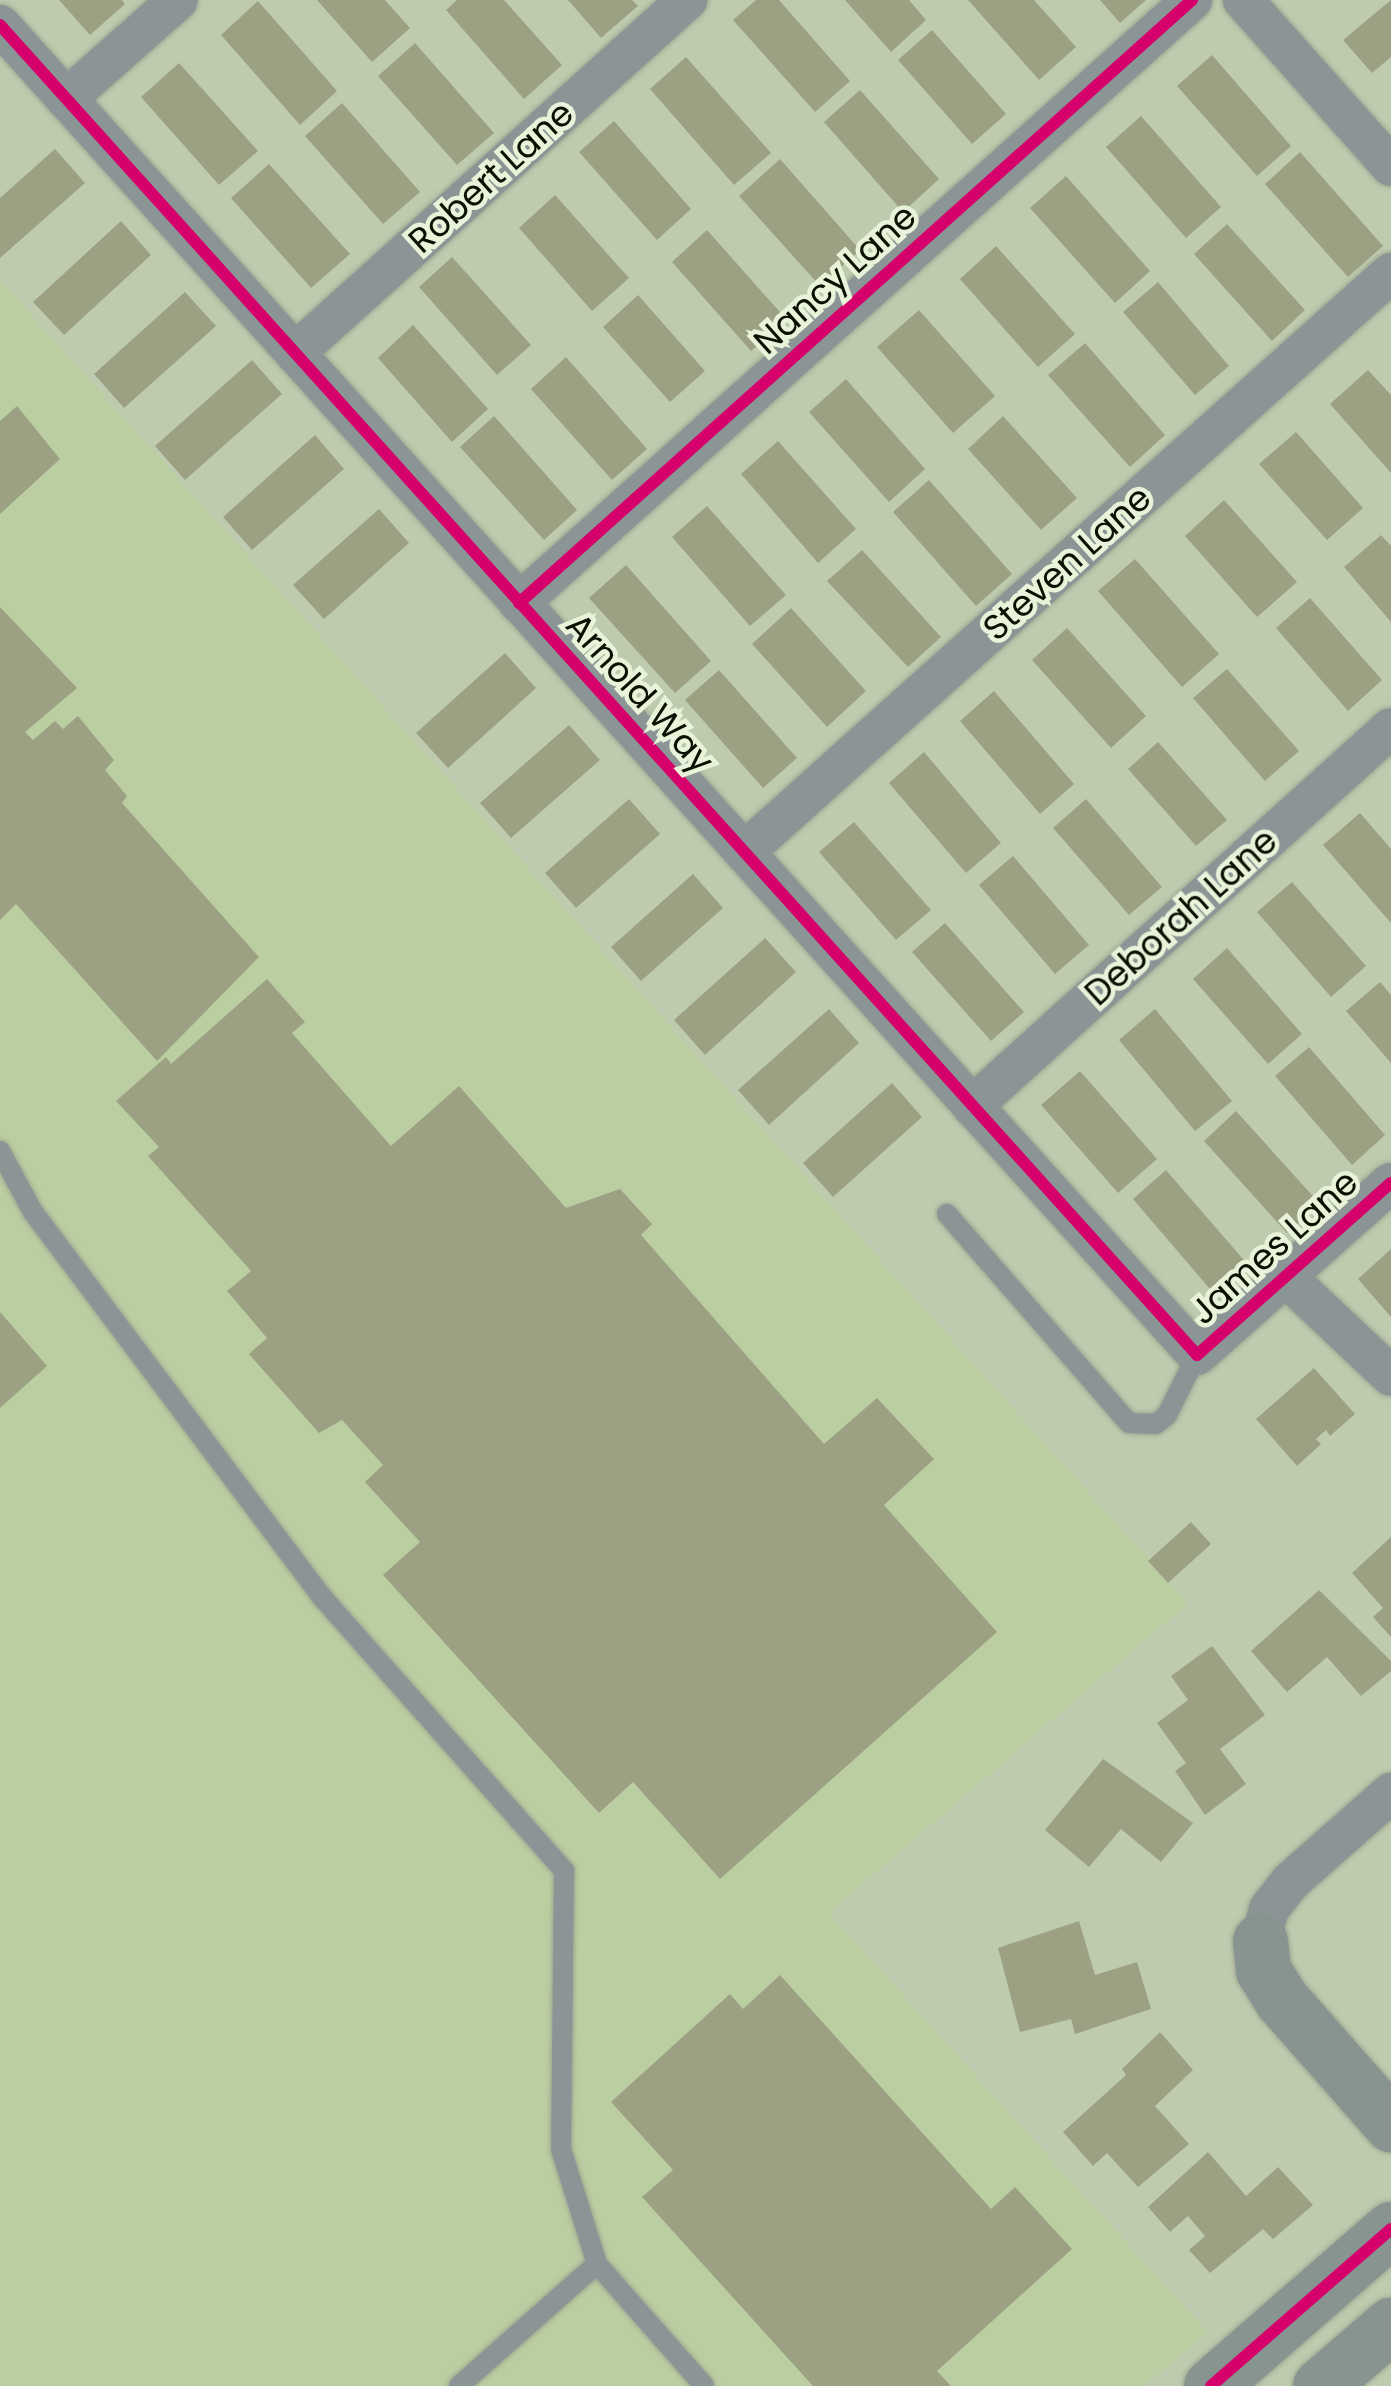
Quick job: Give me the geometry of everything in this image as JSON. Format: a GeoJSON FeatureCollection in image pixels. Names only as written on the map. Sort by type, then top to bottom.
{"type":"FeatureCollection","features":[{"type":"Feature","properties":{"kind":"main road"},"geometry":{"type":"LineString","coordinates":[[1260,1940],[1263,1970],[1281,1998],[1391,2124]]}},
{"type":"Feature","properties":{"kind":"main road"},"geometry":{"type":"LineString","coordinates":[[1211,2386],[1391,2229]]}},
{"type":"Feature","properties":{"kind":"main road"},"geometry":{"type":"LineString","coordinates":[[1320,2386],[1391,2324]]}},
{"type":"Feature","properties":{"kind":"street"},"geometry":{"type":"LineString","coordinates":[[66,98],[178,0]]}},
{"type":"Feature","properties":{"kind":"street","name":"Robert Lane"},"geometry":{"type":"LineString","coordinates":[[295,353],[686,0]]}},
{"type":"Feature","properties":{"kind":"street","name":"Nancy Lane"},"geometry":{"type":"LineString","coordinates":[[519,603],[1192,0]]}},
{"type":"Feature","properties":{"kind":"street"},"geometry":{"type":"LineString","coordinates":[[1243,0],[1391,166]]}},
{"type":"Feature","properties":{"kind":"street","name":"Arnold Way"},"geometry":{"type":"LineString","coordinates":[[0,25],[1197,1356]]}},
{"type":"Feature","properties":{"kind":"street","name":"Steven Lane"},"geometry":{"type":"LineString","coordinates":[[744,852],[1391,273]]}},
{"type":"Feature","properties":{"kind":"street","name":"Deborah Lane"},"geometry":{"type":"LineString","coordinates":[[972,1106],[1391,728]]}},
{"type":"Feature","properties":{"kind":"street","name":"James Lane"},"geometry":{"type":"LineString","coordinates":[[1197,1356],[1391,1183]]}},
{"type":"Feature","properties":{"kind":"street"},"geometry":{"type":"LineString","coordinates":[[1286,1276],[1391,1376]]}},
{"type":"Feature","properties":{"kind":"street"},"geometry":{"type":"LineString","coordinates":[[1260,1940],[1270,1909],[1290,1882],[1391,1793]]}},
{"type":"Feature","properties":{"kind":"lane"},"geometry":{"type":"LineString","coordinates":[[0,1151],[32,1212],[322,1596],[564,1870],[561,2149],[597,2264],[704,2386]]}},
{"type":"Feature","properties":{"kind":"lane"},"geometry":{"type":"LineString","coordinates":[[947,1214],[1129,1423],[1156,1424],[1168,1414],[1197,1356]]}},
{"type":"Feature","properties":{"kind":"lane"},"geometry":{"type":"LineString","coordinates":[[459,2386],[597,2264]]}},
{"type":"Feature","properties":{"kind":"shaded area"},"geometry":{"type":"Polygon","coordinates":[[[0,280],[1188,1603],[829,1913],[1208,2333],[1143,2386],[0,2386],[0,280]]]}},
{"type":"Feature","properties":{"kind":"building"},"geometry":{"type":"Polygon","coordinates":[[[59,0],[122,0],[125,4],[90,35],[59,0]]]}},
{"type":"Feature","properties":{"kind":"building"},"geometry":{"type":"Polygon","coordinates":[[[317,0],[385,0],[410,28],[372,62],[317,0]]]}},
{"type":"Feature","properties":{"kind":"building"},"geometry":{"type":"Polygon","coordinates":[[[457,0],[504,0],[562,65],[524,99],[446,10],[457,0]]]}},
{"type":"Feature","properties":{"kind":"building"},"geometry":{"type":"Polygon","coordinates":[[[568,0],[632,0],[638,6],[601,38],[568,0]]]}},
{"type":"Feature","properties":{"kind":"building"},"geometry":{"type":"Polygon","coordinates":[[[756,0],[779,0],[850,81],[815,112],[733,20],[756,0]]]}},
{"type":"Feature","properties":{"kind":"building"},"geometry":{"type":"Polygon","coordinates":[[[845,0],[909,0],[926,20],[891,52],[845,0]]]}},
{"type":"Feature","properties":{"kind":"building"},"geometry":{"type":"Polygon","coordinates":[[[968,0],[1034,0],[1076,47],[1039,80],[968,0]]]}},
{"type":"Feature","properties":{"kind":"building"},"geometry":{"type":"Polygon","coordinates":[[[1100,0],[1146,0],[1120,23],[1100,0]]]}},
{"type":"Feature","properties":{"kind":"building"},"geometry":{"type":"Polygon","coordinates":[[[1391,0],[1391,57],[1372,73],[1343,40],[1391,0]]]}},
{"type":"Feature","properties":{"kind":"building"},"geometry":{"type":"Polygon","coordinates":[[[258,1],[337,91],[300,125],[221,35],[258,1]]]}},
{"type":"Feature","properties":{"kind":"building"},"geometry":{"type":"Polygon","coordinates":[[[932,30],[1006,114],[972,144],[898,60],[932,30]]]}},
{"type":"Feature","properties":{"kind":"building"},"geometry":{"type":"Polygon","coordinates":[[[415,43],[494,133],[457,165],[378,76],[415,43]]]}},
{"type":"Feature","properties":{"kind":"building"},"geometry":{"type":"Polygon","coordinates":[[[1212,55],[1291,146],[1257,176],[1177,86],[1212,55]]]}},
{"type":"Feature","properties":{"kind":"building"},"geometry":{"type":"Polygon","coordinates":[[[686,57],[771,153],[734,185],[650,89],[686,57]]]}},
{"type":"Feature","properties":{"kind":"building"},"geometry":{"type":"Polygon","coordinates":[[[179,63],[258,151],[219,185],[141,97],[179,63]]]}},
{"type":"Feature","properties":{"kind":"building"},"geometry":{"type":"Polygon","coordinates":[[[860,90],[939,179],[903,212],[824,122],[860,90]]]}},
{"type":"Feature","properties":{"kind":"building"},"geometry":{"type":"Polygon","coordinates":[[[342,103],[420,192],[383,224],[305,136],[342,103]]]}},
{"type":"Feature","properties":{"kind":"building"},"geometry":{"type":"Polygon","coordinates":[[[1141,116],[1221,207],[1186,238],[1106,147],[1141,116]]]}},
{"type":"Feature","properties":{"kind":"building"},"geometry":{"type":"Polygon","coordinates":[[[614,121],[691,209],[657,240],[579,152],[614,121]]]}},
{"type":"Feature","properties":{"kind":"building"},"geometry":{"type":"Polygon","coordinates":[[[55,149],[85,183],[0,258],[0,198],[55,149]]]}},
{"type":"Feature","properties":{"kind":"building"},"geometry":{"type":"Polygon","coordinates":[[[1300,152],[1383,246],[1348,277],[1265,184],[1300,152]]]}},
{"type":"Feature","properties":{"kind":"building"},"geometry":{"type":"Polygon","coordinates":[[[780,159],[860,250],[820,286],[739,196],[780,159]]]}},
{"type":"Feature","properties":{"kind":"building"},"geometry":{"type":"Polygon","coordinates":[[[269,164],[350,254],[311,288],[231,198],[269,164]]]}},
{"type":"Feature","properties":{"kind":"building"},"geometry":{"type":"Polygon","coordinates":[[[1066,176],[1150,271],[1115,303],[1030,208],[1066,176]]]}},
{"type":"Feature","properties":{"kind":"building"},"geometry":{"type":"Polygon","coordinates":[[[555,195],[629,278],[592,311],[519,228],[555,195]]]}},
{"type":"Feature","properties":{"kind":"building"},"geometry":{"type":"Polygon","coordinates":[[[121,221],[151,255],[64,335],[33,302],[121,221]]]}},
{"type":"Feature","properties":{"kind":"building"},"geometry":{"type":"Polygon","coordinates":[[[1227,224],[1305,310],[1272,341],[1194,254],[1227,224]]]}},
{"type":"Feature","properties":{"kind":"building"},"geometry":{"type":"Polygon","coordinates":[[[707,230],[787,320],[751,351],[672,262],[707,230]]]}},
{"type":"Feature","properties":{"kind":"building"},"geometry":{"type":"Polygon","coordinates":[[[996,246],[1075,334],[1038,367],[960,279],[996,246]]]}},
{"type":"Feature","properties":{"kind":"building"},"geometry":{"type":"Polygon","coordinates":[[[452,257],[531,345],[497,375],[419,287],[452,257]]]}},
{"type":"Feature","properties":{"kind":"building"},"geometry":{"type":"Polygon","coordinates":[[[1158,282],[1229,366],[1195,395],[1123,312],[1158,282]]]}},
{"type":"Feature","properties":{"kind":"building"},"geometry":{"type":"Polygon","coordinates":[[[185,292],[216,326],[124,408],[94,374],[185,292]]]}},
{"type":"Feature","properties":{"kind":"building"},"geometry":{"type":"Polygon","coordinates":[[[638,295],[705,371],[670,402],[603,327],[638,295]]]}},
{"type":"Feature","properties":{"kind":"building"},"geometry":{"type":"Polygon","coordinates":[[[919,310],[995,396],[953,433],[877,347],[919,310]]]}},
{"type":"Feature","properties":{"kind":"building"},"geometry":{"type":"Polygon","coordinates":[[[413,325],[488,409],[452,442],[378,358],[413,325]]]}},
{"type":"Feature","properties":{"kind":"building"},"geometry":{"type":"Polygon","coordinates":[[[1085,343],[1165,435],[1130,467],[1048,375],[1085,343]]]}},
{"type":"Feature","properties":{"kind":"building"},"geometry":{"type":"Polygon","coordinates":[[[566,357],[647,449],[612,480],[531,389],[566,357]]]}},
{"type":"Feature","properties":{"kind":"building"},"geometry":{"type":"Polygon","coordinates":[[[252,360],[282,394],[185,480],[155,446],[252,360]]]}},
{"type":"Feature","properties":{"kind":"building"},"geometry":{"type":"Polygon","coordinates":[[[1368,370],[1391,395],[1391,473],[1330,404],[1368,370]]]}},
{"type":"Feature","properties":{"kind":"building"},"geometry":{"type":"Polygon","coordinates":[[[846,379],[925,469],[889,502],[809,412],[846,379]]]}},
{"type":"Feature","properties":{"kind":"building"},"geometry":{"type":"Polygon","coordinates":[[[17,406],[60,459],[0,514],[0,421],[17,406]]]}},
{"type":"Feature","properties":{"kind":"building"},"geometry":{"type":"Polygon","coordinates":[[[494,416],[577,510],[544,540],[460,447],[494,416]]]}},
{"type":"Feature","properties":{"kind":"building"},"geometry":{"type":"Polygon","coordinates":[[[1003,416],[1077,498],[1041,530],[968,449],[1003,416]]]}},
{"type":"Feature","properties":{"kind":"building"},"geometry":{"type":"Polygon","coordinates":[[[1296,432],[1363,508],[1327,540],[1259,464],[1296,432]]]}},
{"type":"Feature","properties":{"kind":"building"},"geometry":{"type":"Polygon","coordinates":[[[315,435],[344,469],[252,550],[223,517],[315,435]]]}},
{"type":"Feature","properties":{"kind":"building"},"geometry":{"type":"Polygon","coordinates":[[[778,441],[856,529],[818,563],[741,474],[778,441]]]}},
{"type":"Feature","properties":{"kind":"building"},"geometry":{"type":"Polygon","coordinates":[[[929,480],[1012,574],[976,606],[893,512],[929,480]]]}},
{"type":"Feature","properties":{"kind":"building"},"geometry":{"type":"Polygon","coordinates":[[[1224,500],[1297,582],[1257,617],[1185,536],[1224,500]]]}},
{"type":"Feature","properties":{"kind":"building"},"geometry":{"type":"Polygon","coordinates":[[[707,506],[786,595],[750,626],[672,537],[707,506]]]}},
{"type":"Feature","properties":{"kind":"building"},"geometry":{"type":"Polygon","coordinates":[[[379,509],[409,543],[324,619],[293,585],[379,509]]]}},
{"type":"Feature","properties":{"kind":"building"},"geometry":{"type":"Polygon","coordinates":[[[1381,535],[1391,546],[1391,622],[1344,567],[1381,535]]]}},
{"type":"Feature","properties":{"kind":"building"},"geometry":{"type":"Polygon","coordinates":[[[862,550],[941,637],[908,667],[827,581],[862,550]]]}},
{"type":"Feature","properties":{"kind":"building"},"geometry":{"type":"Polygon","coordinates":[[[1135,559],[1219,654],[1182,687],[1098,591],[1135,559]]]}},
{"type":"Feature","properties":{"kind":"building"},"geometry":{"type":"Polygon","coordinates":[[[626,565],[711,661],[675,693],[589,598],[626,565]]]}},
{"type":"Feature","properties":{"kind":"building"},"geometry":{"type":"Polygon","coordinates":[[[1310,598],[1382,680],[1348,711],[1276,628],[1310,598]]]}},
{"type":"Feature","properties":{"kind":"building"},"geometry":{"type":"Polygon","coordinates":[[[0,607],[77,688],[25,732],[33,740],[55,721],[63,729],[78,716],[114,760],[105,770],[127,796],[122,803],[259,957],[157,1061],[16,904],[0,920],[0,607]]]}},
{"type":"Feature","properties":{"kind":"building"},"geometry":{"type":"Polygon","coordinates":[[[791,608],[866,691],[827,727],[752,644],[791,608]]]}},
{"type":"Feature","properties":{"kind":"building"},"geometry":{"type":"Polygon","coordinates":[[[1067,628],[1146,716],[1111,748],[1032,660],[1067,628]]]}},
{"type":"Feature","properties":{"kind":"building"},"geometry":{"type":"Polygon","coordinates":[[[505,653],[536,688],[448,768],[416,733],[505,653]]]}},
{"type":"Feature","properties":{"kind":"building"},"geometry":{"type":"Polygon","coordinates":[[[1227,669],[1299,751],[1265,781],[1193,698],[1227,669]]]}},
{"type":"Feature","properties":{"kind":"building"},"geometry":{"type":"Polygon","coordinates":[[[719,670],[797,758],[763,788],[685,700],[719,670]]]}},
{"type":"Feature","properties":{"kind":"building"},"geometry":{"type":"Polygon","coordinates":[[[994,691],[1074,784],[1040,814],[960,721],[994,691]]]}},
{"type":"Feature","properties":{"kind":"building"},"geometry":{"type":"Polygon","coordinates":[[[569,725],[600,760],[511,838],[480,803],[569,725]]]}},
{"type":"Feature","properties":{"kind":"building"},"geometry":{"type":"Polygon","coordinates":[[[1158,742],[1227,820],[1196,846],[1128,769],[1158,742]]]}},
{"type":"Feature","properties":{"kind":"building"},"geometry":{"type":"Polygon","coordinates":[[[924,752],[1001,843],[966,873],[889,783],[924,752]]]}},
{"type":"Feature","properties":{"kind":"building"},"geometry":{"type":"Polygon","coordinates":[[[629,799],[660,834],[576,908],[545,873],[629,799]]]}},
{"type":"Feature","properties":{"kind":"building"},"geometry":{"type":"Polygon","coordinates":[[[1086,799],[1162,887],[1129,915],[1053,828],[1086,799]]]}},
{"type":"Feature","properties":{"kind":"building"},"geometry":{"type":"Polygon","coordinates":[[[1360,813],[1391,849],[1391,923],[1323,845],[1360,813]]]}},
{"type":"Feature","properties":{"kind":"building"},"geometry":{"type":"Polygon","coordinates":[[[854,822],[931,910],[896,940],[819,852],[854,822]]]}},
{"type":"Feature","properties":{"kind":"building"},"geometry":{"type":"Polygon","coordinates":[[[1013,856],[1089,945],[1055,974],[979,885],[1013,856]]]}},
{"type":"Feature","properties":{"kind":"building"},"geometry":{"type":"Polygon","coordinates":[[[693,874],[723,908],[641,981],[611,947],[693,874]]]}},
{"type":"Feature","properties":{"kind":"building"},"geometry":{"type":"Polygon","coordinates":[[[1292,882],[1366,966],[1331,997],[1257,912],[1292,882]]]}},
{"type":"Feature","properties":{"kind":"building"},"geometry":{"type":"Polygon","coordinates":[[[945,923],[1024,1012],[991,1041],[912,952],[945,923]]]}},
{"type":"Feature","properties":{"kind":"building"},"geometry":{"type":"Polygon","coordinates":[[[765,938],[796,972],[705,1055],[674,1020],[765,938]]]}},
{"type":"Feature","properties":{"kind":"building"},"geometry":{"type":"Polygon","coordinates":[[[1227,948],[1302,1034],[1268,1064],[1193,979],[1227,948]]]}},
{"type":"Feature","properties":{"kind":"building"},"geometry":{"type":"Polygon","coordinates":[[[267,979],[305,1022],[292,1033],[391,1146],[459,1086],[566,1208],[620,1189],[652,1224],[641,1235],[824,1444],[877,1398],[934,1459],[884,1505],[997,1632],[720,1879],[633,1782],[599,1813],[383,1575],[420,1542],[365,1482],[383,1465],[342,1420],[319,1433],[249,1354],[267,1338],[227,1291],[251,1271],[148,1156],[159,1147],[116,1101],[166,1057],[171,1064],[267,979]]]}},
{"type":"Feature","properties":{"kind":"building"},"geometry":{"type":"Polygon","coordinates":[[[1380,982],[1391,995],[1391,1063],[1346,1011],[1380,982]]]}},
{"type":"Feature","properties":{"kind":"building"},"geometry":{"type":"Polygon","coordinates":[[[829,1009],[859,1043],[769,1125],[738,1090],[829,1009]]]}},
{"type":"Feature","properties":{"kind":"building"},"geometry":{"type":"Polygon","coordinates":[[[1155,1009],[1232,1101],[1195,1131],[1119,1040],[1155,1009]]]}},
{"type":"Feature","properties":{"kind":"building"},"geometry":{"type":"Polygon","coordinates":[[[1309,1047],[1385,1135],[1352,1165],[1275,1076],[1309,1047]]]}},
{"type":"Feature","properties":{"kind":"building"},"geometry":{"type":"Polygon","coordinates":[[[1080,1071],[1157,1159],[1118,1193],[1041,1105],[1080,1071]]]}},
{"type":"Feature","properties":{"kind":"building"},"geometry":{"type":"Polygon","coordinates":[[[892,1083],[922,1117],[833,1197],[803,1163],[892,1083]]]}},
{"type":"Feature","properties":{"kind":"building"},"geometry":{"type":"Polygon","coordinates":[[[1236,1111],[1320,1204],[1287,1233],[1204,1141],[1236,1111]]]}},
{"type":"Feature","properties":{"kind":"building"},"geometry":{"type":"Polygon","coordinates":[[[1166,1170],[1249,1266],[1215,1295],[1133,1199],[1166,1170]]]}},
{"type":"Feature","properties":{"kind":"building"},"geometry":{"type":"Polygon","coordinates":[[[1391,1249],[1391,1317],[1358,1279],[1391,1249]]]}},
{"type":"Feature","properties":{"kind":"building"},"geometry":{"type":"Polygon","coordinates":[[[0,1312],[47,1366],[0,1408],[0,1312]]]}},
{"type":"Feature","properties":{"kind":"building"},"geometry":{"type":"Polygon","coordinates":[[[1314,1368],[1355,1414],[1330,1436],[1326,1430],[1316,1439],[1321,1444],[1297,1466],[1256,1419],[1314,1368]]]}},
{"type":"Feature","properties":{"kind":"building"},"geometry":{"type":"Polygon","coordinates":[[[1191,1522],[1211,1544],[1168,1583],[1148,1561],[1191,1522]]]}},
{"type":"Feature","properties":{"kind":"building"},"geometry":{"type":"Polygon","coordinates":[[[1391,1537],[1391,1637],[1373,1617],[1383,1608],[1352,1573],[1391,1537]]]}},
{"type":"Feature","properties":{"kind":"building"},"geometry":{"type":"Polygon","coordinates":[[[1319,1590],[1391,1661],[1391,1671],[1361,1696],[1327,1657],[1287,1692],[1251,1651],[1319,1590]]]}},
{"type":"Feature","properties":{"kind":"building"},"geometry":{"type":"Polygon","coordinates":[[[1212,1646],[1265,1715],[1220,1749],[1246,1784],[1205,1815],[1175,1771],[1186,1763],[1157,1723],[1188,1700],[1171,1676],[1212,1646]]]}},
{"type":"Feature","properties":{"kind":"building"},"geometry":{"type":"Polygon","coordinates":[[[1103,1759],[1193,1823],[1161,1862],[1121,1829],[1089,1867],[1045,1830],[1103,1759]]]}},
{"type":"Feature","properties":{"kind":"building"},"geometry":{"type":"Polygon","coordinates":[[[1079,1921],[1095,1975],[1137,1962],[1151,2009],[1075,2034],[1071,2019],[1020,2032],[998,1948],[1079,1921]]]}},
{"type":"Feature","properties":{"kind":"building"},"geometry":{"type":"Polygon","coordinates":[[[780,1975],[991,2209],[1015,2187],[1072,2249],[937,2371],[951,2386],[813,2386],[642,2197],[673,2170],[611,2102],[730,1994],[743,2009],[780,1975]]]}},
{"type":"Feature","properties":{"kind":"building"},"geometry":{"type":"Polygon","coordinates":[[[1160,2032],[1193,2070],[1155,2106],[1189,2144],[1138,2187],[1107,2153],[1093,2166],[1063,2132],[1126,2075],[1122,2069],[1160,2032]]]}},
{"type":"Feature","properties":{"kind":"building"},"geometry":{"type":"Polygon","coordinates":[[[1208,2152],[1246,2196],[1278,2167],[1313,2205],[1273,2239],[1263,2229],[1210,2273],[1189,2250],[1205,2236],[1188,2216],[1170,2232],[1148,2207],[1208,2152]]]}},
{"type":"Feature","properties":{"kind":"cycle path"},"geometry":{"type":"LineString","coordinates":[[519,603],[1192,0]]}},
{"type":"Feature","properties":{"kind":"cycle path"},"geometry":{"type":"LineString","coordinates":[[0,25],[1197,1355],[1391,1183]]}},
{"type":"Feature","properties":{"kind":"cycle path"},"geometry":{"type":"LineString","coordinates":[[1211,2386],[1391,2229]]}}]}
